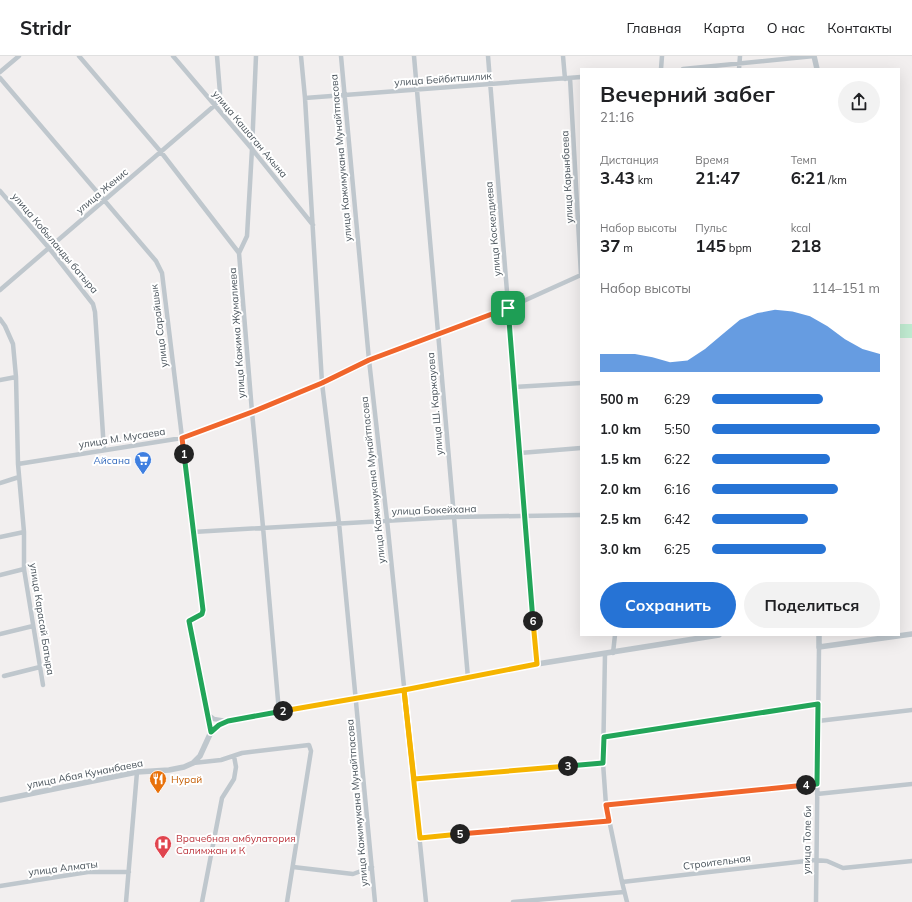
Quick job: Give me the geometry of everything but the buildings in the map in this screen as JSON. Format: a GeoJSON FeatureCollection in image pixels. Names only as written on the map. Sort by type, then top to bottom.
{"type":"FeatureCollection","features":[{"type":"Feature","properties":{"kind":"street"},"geometry":{"type":"LineString","coordinates":[[0,72],[18,56]]}},
{"type":"Feature","properties":{"kind":"street","name":"улица Кажима Жумалиева"},"geometry":{"type":"LineString","coordinates":[[79,56],[161,152],[239,253],[279,712]]}},
{"type":"Feature","properties":{"kind":"street","name":"улица Кашаган Акына"},"geometry":{"type":"LineString","coordinates":[[173,56],[252,149],[313,226]]}},
{"type":"Feature","properties":{"kind":"street"},"geometry":{"type":"LineString","coordinates":[[214,106],[219,100],[220,93],[216,56]]}},
{"type":"Feature","properties":{"kind":"street"},"geometry":{"type":"LineString","coordinates":[[239,253],[247,236],[256,56]]}},
{"type":"Feature","properties":{"kind":"street","name":"улица Кажимукана Мунайтпасова"},"geometry":{"type":"LineString","coordinates":[[301,56],[305,98],[322,383],[339,523],[375,902]]}},
{"type":"Feature","properties":{"kind":"street","name":"улица Кажимукана Мунайтпасова"},"geometry":{"type":"LineString","coordinates":[[341,56],[369,360],[426,902]]}},
{"type":"Feature","properties":{"kind":"street","name":"улица Ш. Каржауова"},"geometry":{"type":"LineString","coordinates":[[414,56],[468,678]]}},
{"type":"Feature","properties":{"kind":"street","name":"улица Коскелдиева"},"geometry":{"type":"LineString","coordinates":[[488,56],[537,664]]}},
{"type":"Feature","properties":{"kind":"street"},"geometry":{"type":"LineString","coordinates":[[563,56],[565,79]]}},
{"type":"Feature","properties":{"kind":"street"},"geometry":{"type":"LineString","coordinates":[[661,68],[662,56]]}},
{"type":"Feature","properties":{"kind":"street"},"geometry":{"type":"LineString","coordinates":[[739,68],[740,56]]}},
{"type":"Feature","properties":{"kind":"street"},"geometry":{"type":"LineString","coordinates":[[692,68],[814,56],[817,68]]}},
{"type":"Feature","properties":{"kind":"street","name":"улица Бейбитшилик"},"geometry":{"type":"LineString","coordinates":[[305,98],[580,77]]}},
{"type":"Feature","properties":{"kind":"street","name":"улица Сарайшык"},"geometry":{"type":"LineString","coordinates":[[0,78],[156,261],[162,273],[203,610],[199,617],[189,621],[206,714]]}},
{"type":"Feature","properties":{"kind":"street","name":"улица Карынбаева"},"geometry":{"type":"LineString","coordinates":[[570,78],[580,257]]}},
{"type":"Feature","properties":{"kind":"street","name":"улица Женис"},"geometry":{"type":"LineString","coordinates":[[0,290],[214,106]]}},
{"type":"Feature","properties":{"kind":"street","name":"улица Кобыланды батыра"},"geometry":{"type":"LineString","coordinates":[[0,191],[49,248],[93,304],[95,312],[104,450]]}},
{"type":"Feature","properties":{"kind":"street","name":"улица М. Мусаева"},"geometry":{"type":"LineString","coordinates":[[18,464],[182,438],[252,412],[322,383],[369,360],[508,308],[580,275]]}},
{"type":"Feature","properties":{"kind":"street","name":"улица Карасай Батыра"},"geometry":{"type":"LineString","coordinates":[[0,319],[5,326],[13,344],[16,377],[18,464],[24,532],[24,569],[43,685]]}},
{"type":"Feature","properties":{"kind":"street"},"geometry":{"type":"LineString","coordinates":[[0,380],[16,377]]}},
{"type":"Feature","properties":{"kind":"street"},"geometry":{"type":"LineString","coordinates":[[514,387],[580,383]]}},
{"type":"Feature","properties":{"kind":"street"},"geometry":{"type":"LineString","coordinates":[[520,454],[580,448]]}},
{"type":"Feature","properties":{"kind":"street"},"geometry":{"type":"LineString","coordinates":[[0,482],[20,477]]}},
{"type":"Feature","properties":{"kind":"street","name":"улица Бокейхана"},"geometry":{"type":"LineString","coordinates":[[193,532],[454,517],[580,515]]}},
{"type":"Feature","properties":{"kind":"street"},"geometry":{"type":"LineString","coordinates":[[0,537],[24,532]]}},
{"type":"Feature","properties":{"kind":"street"},"geometry":{"type":"LineString","coordinates":[[0,575],[24,569]]}},
{"type":"Feature","properties":{"kind":"street"},"geometry":{"type":"LineString","coordinates":[[0,634],[33,626]]}},
{"type":"Feature","properties":{"kind":"street"},"geometry":{"type":"LineString","coordinates":[[900,636],[912,634]]}},
{"type":"Feature","properties":{"kind":"street"},"geometry":{"type":"LineString","coordinates":[[613,653],[615,636]]}},
{"type":"Feature","properties":{"kind":"street"},"geometry":{"type":"LineString","coordinates":[[193,763],[200,756],[211,732],[219,725],[228,721],[356,699],[537,664],[713,636]]}},
{"type":"Feature","properties":{"kind":"street","name":"улица Толе би"},"geometry":{"type":"LineString","coordinates":[[816,902],[815,860],[819,636]]}},
{"type":"Feature","properties":{"kind":"street"},"geometry":{"type":"LineString","coordinates":[[819,647],[898,636]]}},
{"type":"Feature","properties":{"kind":"street"},"geometry":{"type":"LineString","coordinates":[[605,654],[603,763],[606,805],[627,902]]}},
{"type":"Feature","properties":{"kind":"street"},"geometry":{"type":"LineString","coordinates":[[4,676],[40,667]]}},
{"type":"Feature","properties":{"kind":"street"},"geometry":{"type":"LineString","coordinates":[[604,737],[818,704]]}},
{"type":"Feature","properties":{"kind":"street"},"geometry":{"type":"LineString","coordinates":[[818,721],[912,710]]}},
{"type":"Feature","properties":{"kind":"street"},"geometry":{"type":"LineString","coordinates":[[206,714],[214,719],[228,721]]}},
{"type":"Feature","properties":{"kind":"street"},"geometry":{"type":"LineString","coordinates":[[206,714],[211,732]]}},
{"type":"Feature","properties":{"kind":"street"},"geometry":{"type":"LineString","coordinates":[[193,763],[221,760],[242,753],[309,745],[311,751],[287,902]]}},
{"type":"Feature","properties":{"kind":"street"},"geometry":{"type":"LineString","coordinates":[[202,902],[222,798],[234,779],[236,767],[234,756]]}},
{"type":"Feature","properties":{"kind":"street","name":"улица Абая Кунанбаева"},"geometry":{"type":"LineString","coordinates":[[0,800],[137,772],[169,770],[193,763]]}},
{"type":"Feature","properties":{"kind":"street"},"geometry":{"type":"LineString","coordinates":[[414,779],[603,763]]}},
{"type":"Feature","properties":{"kind":"street"},"geometry":{"type":"LineString","coordinates":[[126,902],[137,772]]}},
{"type":"Feature","properties":{"kind":"street"},"geometry":{"type":"LineString","coordinates":[[606,805],[817,784]]}},
{"type":"Feature","properties":{"kind":"street"},"geometry":{"type":"LineString","coordinates":[[816,794],[912,784]]}},
{"type":"Feature","properties":{"kind":"street"},"geometry":{"type":"LineString","coordinates":[[420,838],[609,821]]}},
{"type":"Feature","properties":{"kind":"street","name":"Строительная"},"geometry":{"type":"LineString","coordinates":[[622,882],[815,860],[827,861],[843,868],[912,861]]}},
{"type":"Feature","properties":{"kind":"street"},"geometry":{"type":"LineString","coordinates":[[293,867],[353,874],[372,867]]}},
{"type":"Feature","properties":{"kind":"street","name":"улица Алматы"},"geometry":{"type":"LineString","coordinates":[[0,886],[88,872],[129,872]]}},
{"type":"Feature","properties":{"kind":"street"},"geometry":{"type":"LineString","coordinates":[[514,902],[624,892]]}},
{"type":"Feature","properties":{"kind":"green space"},"geometry":{"type":"Polygon","coordinates":[[[900,324],[912,324],[912,338],[900,338],[900,324]]]}},
{"type":"Feature","properties":{"kind":"place","name":"Айсана"},"geometry":{"type":"Point","coordinates":[143,475]}},
{"type":"Feature","properties":{"kind":"place","name":"Нурай"},"geometry":{"type":"Point","coordinates":[158,794]}},
{"type":"Feature","properties":{"kind":"place","name":"Врачебная амбулатория Салимжан и К"},"geometry":{"type":"Point","coordinates":[163,859]}},
{"type":"Feature","properties":{"kind":"route"},"geometry":{"type":"LineString","coordinates":[[508,308],[369,360],[322,383],[252,412],[182,438],[203,610],[199,617],[189,621],[207,718],[211,732],[219,725],[228,721],[404,690],[414,779],[603,763],[604,737],[818,704],[817,784],[606,805],[609,821],[420,838],[404,690],[537,664],[508,308]]}}]}
